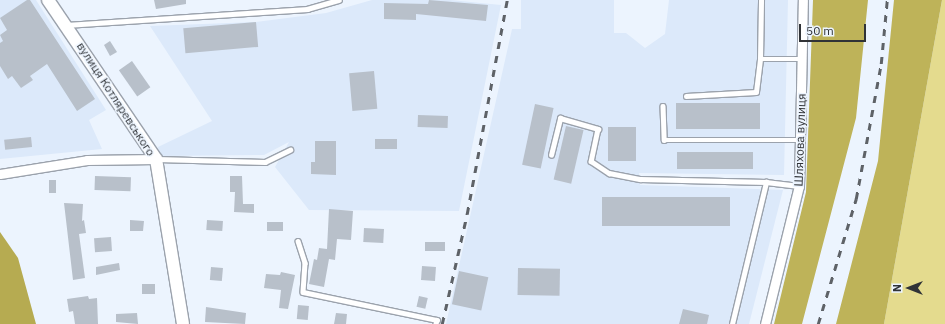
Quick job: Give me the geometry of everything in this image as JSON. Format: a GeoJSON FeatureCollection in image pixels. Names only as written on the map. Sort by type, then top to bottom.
{"type":"FeatureCollection","features":[{"type":"Feature","properties":{"kind":"street","name":"вулиця Котляревського"},"geometry":{"type":"LineString","coordinates":[[48,0],[156,159],[184,324]]}},
{"type":"Feature","properties":{"kind":"street","name":"Шляхова вулиця"},"geometry":{"type":"LineString","coordinates":[[765,324],[800,186],[803,0]]}},
{"type":"Feature","properties":{"kind":"street"},"geometry":{"type":"LineString","coordinates":[[0,174],[88,160],[156,159]]}},
{"type":"Feature","properties":{"kind":"lane"},"geometry":{"type":"LineString","coordinates":[[66,25],[307,9],[339,0]]}},
{"type":"Feature","properties":{"kind":"lane"},"geometry":{"type":"LineString","coordinates":[[686,96],[756,92],[760,59],[761,0]]}},
{"type":"Feature","properties":{"kind":"lane"},"geometry":{"type":"LineString","coordinates":[[760,59],[803,60]]}},
{"type":"Feature","properties":{"kind":"lane"},"geometry":{"type":"LineString","coordinates":[[663,106],[664,140],[801,140]]}},
{"type":"Feature","properties":{"kind":"lane"},"geometry":{"type":"LineString","coordinates":[[551,155],[560,118],[598,129],[591,161],[609,174],[640,179],[766,182],[800,186]]}},
{"type":"Feature","properties":{"kind":"lane"},"geometry":{"type":"LineString","coordinates":[[156,159],[266,162],[290,150]]}},
{"type":"Feature","properties":{"kind":"lane"},"geometry":{"type":"LineString","coordinates":[[732,324],[766,182]]}},
{"type":"Feature","properties":{"kind":"lane"},"geometry":{"type":"LineString","coordinates":[[298,241],[305,263],[302,292],[436,320],[436,324]]}},
{"type":"Feature","properties":{"kind":"shaded area"},"geometry":{"type":"Polygon","coordinates":[[[0,0],[36,0],[106,110],[89,120],[102,149],[0,159],[0,0]]]}},
{"type":"Feature","properties":{"kind":"shaded area"},"geometry":{"type":"Polygon","coordinates":[[[372,0],[450,0],[501,5],[459,211],[309,210],[275,167],[289,142],[264,155],[159,156],[158,147],[212,121],[150,26],[256,22],[326,13],[372,0]]]}},
{"type":"Feature","properties":{"kind":"shaded area"},"geometry":{"type":"Polygon","coordinates":[[[521,0],[614,0],[614,33],[626,33],[645,48],[665,34],[669,0],[788,0],[784,175],[639,173],[640,185],[783,190],[749,324],[446,324],[512,29],[521,29],[521,0]]]}},
{"type":"Feature","properties":{"kind":"shaded area"},"geometry":{"type":"Polygon","coordinates":[[[813,0],[868,0],[856,118],[802,324],[774,324],[806,192],[813,0]]]}},
{"type":"Feature","properties":{"kind":"shaded area"},"geometry":{"type":"Polygon","coordinates":[[[894,0],[942,0],[884,324],[836,324],[878,161],[894,0]]]}},
{"type":"Feature","properties":{"kind":"shaded area"},"geometry":{"type":"Polygon","coordinates":[[[942,0],[945,0],[945,324],[884,324],[942,0]]]}},
{"type":"Feature","properties":{"kind":"shaded area"},"geometry":{"type":"Polygon","coordinates":[[[0,232],[18,258],[36,324],[0,324],[0,232]]]}},
{"type":"Feature","properties":{"kind":"building"},"geometry":{"type":"Polygon","coordinates":[[[27,0],[30,0],[95,99],[77,111],[47,64],[30,76],[33,80],[21,88],[12,76],[8,79],[0,66],[0,43],[3,41],[0,35],[7,30],[0,18],[27,0]]]}},
{"type":"Feature","properties":{"kind":"building"},"geometry":{"type":"Polygon","coordinates":[[[154,0],[186,0],[186,4],[156,9],[154,0]]]}},
{"type":"Feature","properties":{"kind":"building"},"geometry":{"type":"Polygon","coordinates":[[[429,0],[488,5],[486,21],[416,14],[416,20],[384,19],[384,3],[428,4],[429,0]]]}},
{"type":"Feature","properties":{"kind":"building"},"geometry":{"type":"Polygon","coordinates":[[[256,22],[258,47],[185,53],[183,28],[256,22]]]}},
{"type":"Feature","properties":{"kind":"building"},"geometry":{"type":"Polygon","coordinates":[[[110,41],[117,52],[110,56],[104,45],[110,41]]]}},
{"type":"Feature","properties":{"kind":"building"},"geometry":{"type":"Polygon","coordinates":[[[132,61],[150,87],[137,96],[119,70],[132,61]]]}},
{"type":"Feature","properties":{"kind":"building"},"geometry":{"type":"Polygon","coordinates":[[[374,71],[377,109],[352,111],[349,73],[374,71]]]}},
{"type":"Feature","properties":{"kind":"building"},"geometry":{"type":"Polygon","coordinates":[[[676,103],[760,103],[760,129],[676,129],[676,103]]]}},
{"type":"Feature","properties":{"kind":"building"},"geometry":{"type":"Polygon","coordinates":[[[535,104],[554,108],[541,169],[522,165],[535,104]]]}},
{"type":"Feature","properties":{"kind":"building"},"geometry":{"type":"Polygon","coordinates":[[[418,115],[448,116],[448,128],[418,127],[418,115]]]}},
{"type":"Feature","properties":{"kind":"building"},"geometry":{"type":"Polygon","coordinates":[[[566,126],[584,130],[571,184],[554,180],[566,126]]]}},
{"type":"Feature","properties":{"kind":"building"},"geometry":{"type":"Polygon","coordinates":[[[608,127],[636,127],[636,161],[608,161],[608,127]]]}},
{"type":"Feature","properties":{"kind":"building"},"geometry":{"type":"Polygon","coordinates":[[[31,137],[32,147],[5,150],[4,140],[31,137]]]}},
{"type":"Feature","properties":{"kind":"building"},"geometry":{"type":"Polygon","coordinates":[[[375,139],[397,139],[397,149],[375,149],[375,139]]]}},
{"type":"Feature","properties":{"kind":"building"},"geometry":{"type":"Polygon","coordinates":[[[315,141],[336,141],[336,175],[311,174],[311,162],[315,162],[315,141]]]}},
{"type":"Feature","properties":{"kind":"building"},"geometry":{"type":"Polygon","coordinates":[[[677,152],[753,152],[753,169],[677,169],[677,152]]]}},
{"type":"Feature","properties":{"kind":"building"},"geometry":{"type":"Polygon","coordinates":[[[95,176],[131,177],[130,191],[95,190],[95,176]]]}},
{"type":"Feature","properties":{"kind":"building"},"geometry":{"type":"Polygon","coordinates":[[[230,176],[242,176],[243,204],[254,204],[254,213],[234,212],[235,192],[230,192],[230,176]]]}},
{"type":"Feature","properties":{"kind":"building"},"geometry":{"type":"Polygon","coordinates":[[[49,180],[56,180],[56,193],[49,193],[49,180]]]}},
{"type":"Feature","properties":{"kind":"building"},"geometry":{"type":"Polygon","coordinates":[[[602,197],[730,197],[730,226],[602,226],[602,197]]]}},
{"type":"Feature","properties":{"kind":"building"},"geometry":{"type":"Polygon","coordinates":[[[64,203],[83,204],[82,221],[84,220],[86,233],[79,234],[85,278],[73,280],[64,203]]]}},
{"type":"Feature","properties":{"kind":"building"},"geometry":{"type":"Polygon","coordinates":[[[329,209],[353,211],[351,240],[337,239],[335,260],[329,259],[324,287],[309,284],[314,259],[317,260],[319,248],[327,249],[329,209]]]}},
{"type":"Feature","properties":{"kind":"building"},"geometry":{"type":"Polygon","coordinates":[[[130,220],[144,221],[143,231],[130,231],[130,220]]]}},
{"type":"Feature","properties":{"kind":"building"},"geometry":{"type":"Polygon","coordinates":[[[207,220],[223,221],[222,231],[206,230],[207,220]]]}},
{"type":"Feature","properties":{"kind":"building"},"geometry":{"type":"Polygon","coordinates":[[[267,222],[283,222],[283,231],[267,231],[267,222]]]}},
{"type":"Feature","properties":{"kind":"building"},"geometry":{"type":"Polygon","coordinates":[[[364,228],[384,229],[383,243],[363,242],[364,228]]]}},
{"type":"Feature","properties":{"kind":"building"},"geometry":{"type":"Polygon","coordinates":[[[111,237],[112,251],[95,252],[94,238],[111,237]]]}},
{"type":"Feature","properties":{"kind":"building"},"geometry":{"type":"Polygon","coordinates":[[[425,242],[445,242],[445,251],[425,251],[425,242]]]}},
{"type":"Feature","properties":{"kind":"building"},"geometry":{"type":"Polygon","coordinates":[[[119,263],[120,270],[96,275],[96,267],[119,263]]]}},
{"type":"Feature","properties":{"kind":"building"},"geometry":{"type":"Polygon","coordinates":[[[422,266],[436,267],[435,281],[421,280],[422,266]]]}},
{"type":"Feature","properties":{"kind":"building"},"geometry":{"type":"Polygon","coordinates":[[[211,267],[223,268],[222,281],[210,280],[211,267]]]}},
{"type":"Feature","properties":{"kind":"building"},"geometry":{"type":"Polygon","coordinates":[[[518,268],[560,269],[560,296],[518,295],[518,268]]]}},
{"type":"Feature","properties":{"kind":"building"},"geometry":{"type":"Polygon","coordinates":[[[459,271],[488,277],[481,310],[452,304],[459,271]]]}},
{"type":"Feature","properties":{"kind":"building"},"geometry":{"type":"Polygon","coordinates":[[[281,272],[295,275],[288,309],[279,308],[281,290],[264,288],[266,274],[280,275],[281,272]]]}},
{"type":"Feature","properties":{"kind":"building"},"geometry":{"type":"Polygon","coordinates":[[[142,284],[155,284],[155,294],[142,294],[142,284]]]}},
{"type":"Feature","properties":{"kind":"building"},"geometry":{"type":"Polygon","coordinates":[[[88,296],[89,299],[97,298],[98,324],[75,324],[73,311],[69,312],[67,299],[88,296]]]}},
{"type":"Feature","properties":{"kind":"building"},"geometry":{"type":"Polygon","coordinates":[[[419,296],[428,298],[425,309],[417,307],[419,296]]]}},
{"type":"Feature","properties":{"kind":"building"},"geometry":{"type":"Polygon","coordinates":[[[298,305],[309,306],[308,320],[297,319],[298,305]]]}},
{"type":"Feature","properties":{"kind":"building"},"geometry":{"type":"Polygon","coordinates":[[[206,307],[246,313],[245,324],[205,322],[206,307]]]}},
{"type":"Feature","properties":{"kind":"building"},"geometry":{"type":"Polygon","coordinates":[[[683,309],[709,315],[707,324],[679,324],[683,309]]]}},
{"type":"Feature","properties":{"kind":"building"},"geometry":{"type":"Polygon","coordinates":[[[137,313],[138,324],[116,322],[116,314],[137,313]]]}},
{"type":"Feature","properties":{"kind":"building"},"geometry":{"type":"Polygon","coordinates":[[[336,313],[347,314],[346,324],[334,324],[336,313]]]}},
{"type":"Feature","properties":{"kind":"railway"},"geometry":{"type":"LineString","coordinates":[[442,324],[467,214],[507,0]]}},
{"type":"Feature","properties":{"kind":"railway"},"geometry":{"type":"LineString","coordinates":[[818,324],[856,199],[881,64],[887,0]]}}]}
